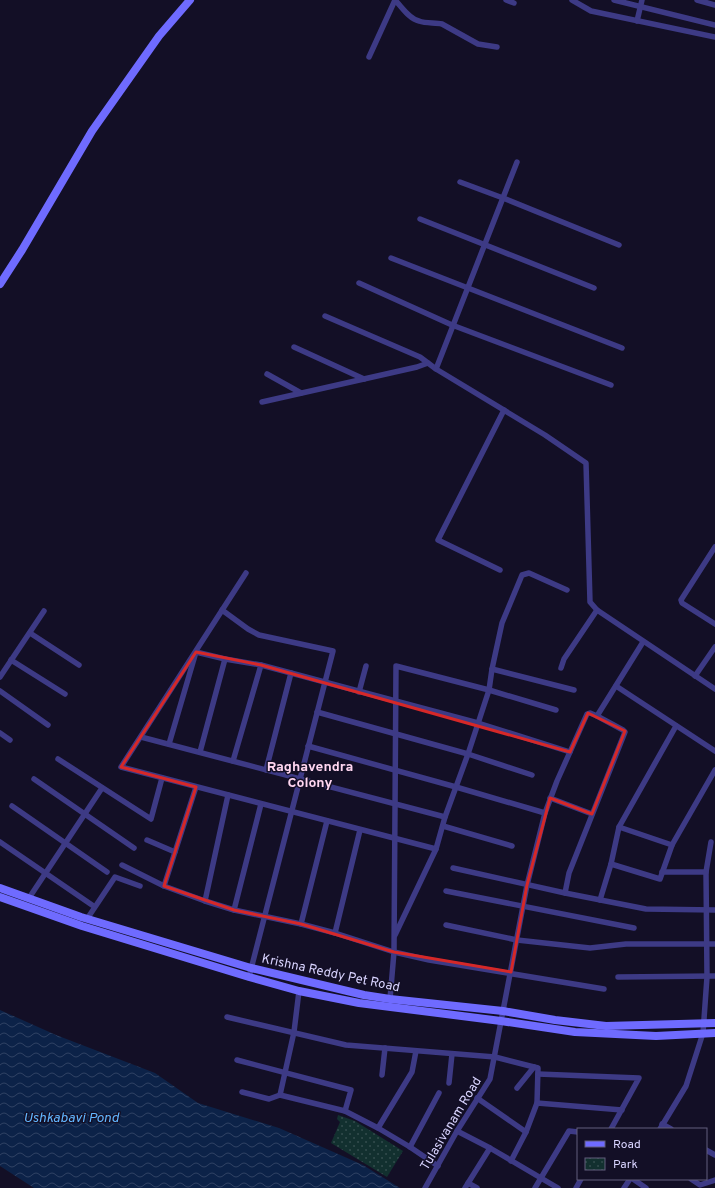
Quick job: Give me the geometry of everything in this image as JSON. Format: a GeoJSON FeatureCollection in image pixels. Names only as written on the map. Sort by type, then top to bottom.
{"type":"FeatureCollection","features":[{"type":"Feature","properties":{"kind":"main road"},"geometry":{"type":"LineString","coordinates":[[0,284],[22,250],[92,131],[159,36],[190,0]]}},
{"type":"Feature","properties":{"kind":"main road","name":"Krishna Reddy Pet Road"},"geometry":{"type":"LineString","coordinates":[[0,888],[87,919],[251,968],[390,999],[503,1011],[555,1020],[606,1026],[715,1023]]}},
{"type":"Feature","properties":{"kind":"main road","name":"Krishna Reddy Pet Road"},"geometry":{"type":"LineString","coordinates":[[0,897],[82,926],[299,991],[359,1003],[575,1032],[656,1036],[715,1033]]}},
{"type":"Feature","properties":{"kind":"street"},"geometry":{"type":"LineString","coordinates":[[369,57],[395,0],[412,18],[419,21],[436,22],[442,24],[478,44],[497,47]]}},
{"type":"Feature","properties":{"kind":"street"},"geometry":{"type":"LineString","coordinates":[[506,0],[514,3]]}},
{"type":"Feature","properties":{"kind":"street"},"geometry":{"type":"LineString","coordinates":[[572,0],[591,11],[715,38]]}},
{"type":"Feature","properties":{"kind":"street"},"geometry":{"type":"LineString","coordinates":[[614,0],[715,26]]}},
{"type":"Feature","properties":{"kind":"street"},"geometry":{"type":"LineString","coordinates":[[637,21],[642,0]]}},
{"type":"Feature","properties":{"kind":"street"},"geometry":{"type":"LineString","coordinates":[[697,0],[715,5]]}},
{"type":"Feature","properties":{"kind":"street"},"geometry":{"type":"LineString","coordinates":[[436,368],[516,162]]}},
{"type":"Feature","properties":{"kind":"street"},"geometry":{"type":"LineString","coordinates":[[460,182],[619,245]]}},
{"type":"Feature","properties":{"kind":"street"},"geometry":{"type":"LineString","coordinates":[[420,219],[594,288]]}},
{"type":"Feature","properties":{"kind":"street"},"geometry":{"type":"LineString","coordinates":[[391,258],[622,348]]}},
{"type":"Feature","properties":{"kind":"street"},"geometry":{"type":"LineString","coordinates":[[360,282],[452,325],[611,385]]}},
{"type":"Feature","properties":{"kind":"street"},"geometry":{"type":"LineString","coordinates":[[325,316],[420,357],[545,435],[586,463],[589,599],[597,610],[715,689]]}},
{"type":"Feature","properties":{"kind":"street"},"geometry":{"type":"LineString","coordinates":[[294,347],[364,379]]}},
{"type":"Feature","properties":{"kind":"street"},"geometry":{"type":"LineString","coordinates":[[262,402],[417,367],[428,363]]}},
{"type":"Feature","properties":{"kind":"street"},"geometry":{"type":"LineString","coordinates":[[266,374],[301,393]]}},
{"type":"Feature","properties":{"kind":"street"},"geometry":{"type":"LineString","coordinates":[[500,570],[438,540],[504,410]]}},
{"type":"Feature","properties":{"kind":"street"},"geometry":{"type":"LineString","coordinates":[[715,547],[681,600],[682,603],[715,624]]}},
{"type":"Feature","properties":{"kind":"street"},"geometry":{"type":"LineString","coordinates":[[246,573],[121,767],[436,850]]}},
{"type":"Feature","properties":{"kind":"street"},"geometry":{"type":"LineString","coordinates":[[394,938],[436,850],[442,826],[489,690],[502,623],[522,574],[529,573],[566,590]]}},
{"type":"Feature","properties":{"kind":"street"},"geometry":{"type":"LineString","coordinates":[[222,610],[248,629],[258,634],[333,651],[249,976]]}},
{"type":"Feature","properties":{"kind":"street"},"geometry":{"type":"LineString","coordinates":[[561,668],[564,659],[597,610]]}},
{"type":"Feature","properties":{"kind":"street"},"geometry":{"type":"LineString","coordinates":[[0,677],[44,611]]}},
{"type":"Feature","properties":{"kind":"street"},"geometry":{"type":"LineString","coordinates":[[30,633],[79,665]]}},
{"type":"Feature","properties":{"kind":"street"},"geometry":{"type":"LineString","coordinates":[[565,893],[569,873],[625,732],[624,730],[597,716],[643,642]]}},
{"type":"Feature","properties":{"kind":"street"},"geometry":{"type":"LineString","coordinates":[[695,676],[715,647]]}},
{"type":"Feature","properties":{"kind":"street"},"geometry":{"type":"LineString","coordinates":[[196,652],[261,665],[325,682],[478,723],[570,752]]}},
{"type":"Feature","properties":{"kind":"street"},"geometry":{"type":"LineString","coordinates":[[169,744],[196,652]]}},
{"type":"Feature","properties":{"kind":"street"},"geometry":{"type":"LineString","coordinates":[[200,752],[225,659]]}},
{"type":"Feature","properties":{"kind":"street"},"geometry":{"type":"LineString","coordinates":[[11,660],[65,694]]}},
{"type":"Feature","properties":{"kind":"street"},"geometry":{"type":"LineString","coordinates":[[233,761],[261,665]]}},
{"type":"Feature","properties":{"kind":"street"},"geometry":{"type":"LineString","coordinates":[[359,692],[366,666]]}},
{"type":"Feature","properties":{"kind":"street"},"geometry":{"type":"LineString","coordinates":[[390,999],[394,952],[396,666],[489,690],[556,710]]}},
{"type":"Feature","properties":{"kind":"street"},"geometry":{"type":"LineString","coordinates":[[492,669],[574,690]]}},
{"type":"Feature","properties":{"kind":"street"},"geometry":{"type":"LineString","coordinates":[[266,770],[290,673]]}},
{"type":"Feature","properties":{"kind":"street"},"geometry":{"type":"LineString","coordinates":[[616,686],[715,751]]}},
{"type":"Feature","properties":{"kind":"street"},"geometry":{"type":"LineString","coordinates":[[0,691],[48,725]]}},
{"type":"Feature","properties":{"kind":"street"},"geometry":{"type":"LineString","coordinates":[[317,712],[468,754],[532,775]]}},
{"type":"Feature","properties":{"kind":"street","name":"Tulasivanam Road"},"geometry":{"type":"LineString","coordinates":[[424,1188],[457,1131],[490,1079],[518,940],[527,885],[545,813],[550,798],[587,714],[590,713],[597,716]]}},
{"type":"Feature","properties":{"kind":"street"},"geometry":{"type":"LineString","coordinates":[[600,900],[611,864],[619,827],[676,726]]}},
{"type":"Feature","properties":{"kind":"street"},"geometry":{"type":"LineString","coordinates":[[0,733],[10,740]]}},
{"type":"Feature","properties":{"kind":"street"},"geometry":{"type":"LineString","coordinates":[[141,737],[445,817]]}},
{"type":"Feature","properties":{"kind":"street"},"geometry":{"type":"LineString","coordinates":[[308,746],[545,813]]}},
{"type":"Feature","properties":{"kind":"street"},"geometry":{"type":"LineString","coordinates":[[58,759],[151,819],[162,778]]}},
{"type":"Feature","properties":{"kind":"street"},"geometry":{"type":"LineString","coordinates":[[611,864],[660,879],[672,845],[715,770]]}},
{"type":"Feature","properties":{"kind":"street"},"geometry":{"type":"LineString","coordinates":[[34,779],[134,848]]}},
{"type":"Feature","properties":{"kind":"street"},"geometry":{"type":"LineString","coordinates":[[164,886],[196,787]]}},
{"type":"Feature","properties":{"kind":"street"},"geometry":{"type":"LineString","coordinates":[[29,898],[102,788]]}},
{"type":"Feature","properties":{"kind":"street"},"geometry":{"type":"LineString","coordinates":[[205,901],[228,795]]}},
{"type":"Feature","properties":{"kind":"street"},"geometry":{"type":"LineString","coordinates":[[550,798],[592,814]]}},
{"type":"Feature","properties":{"kind":"street"},"geometry":{"type":"LineString","coordinates":[[234,910],[261,804]]}},
{"type":"Feature","properties":{"kind":"street"},"geometry":{"type":"LineString","coordinates":[[12,806],[107,872]]}},
{"type":"Feature","properties":{"kind":"street"},"geometry":{"type":"LineString","coordinates":[[301,924],[327,821]]}},
{"type":"Feature","properties":{"kind":"street"},"geometry":{"type":"LineString","coordinates":[[442,826],[512,846]]}},
{"type":"Feature","properties":{"kind":"street"},"geometry":{"type":"LineString","coordinates":[[619,827],[672,845]]}},
{"type":"Feature","properties":{"kind":"street"},"geometry":{"type":"LineString","coordinates":[[335,933],[360,830]]}},
{"type":"Feature","properties":{"kind":"street"},"geometry":{"type":"LineString","coordinates":[[148,840],[175,852]]}},
{"type":"Feature","properties":{"kind":"street"},"geometry":{"type":"LineString","coordinates":[[0,842],[92,905]]}},
{"type":"Feature","properties":{"kind":"street"},"geometry":{"type":"LineString","coordinates":[[661,1126],[686,1086],[702,1033],[707,977],[706,872],[711,842]]}},
{"type":"Feature","properties":{"kind":"street"},"geometry":{"type":"LineString","coordinates":[[122,865],[164,886],[205,901],[234,910],[301,924],[335,933],[394,952],[429,960],[511,972],[604,989]]}},
{"type":"Feature","properties":{"kind":"street"},"geometry":{"type":"LineString","coordinates":[[453,868],[527,885],[646,909],[715,910]]}},
{"type":"Feature","properties":{"kind":"street"},"geometry":{"type":"LineString","coordinates":[[662,872],[706,872]]}},
{"type":"Feature","properties":{"kind":"street"},"geometry":{"type":"LineString","coordinates":[[87,919],[115,877],[140,886]]}},
{"type":"Feature","properties":{"kind":"street"},"geometry":{"type":"LineString","coordinates":[[446,891],[634,928]]}},
{"type":"Feature","properties":{"kind":"street"},"geometry":{"type":"LineString","coordinates":[[446,925],[518,940],[590,948],[626,944],[715,944]]}},
{"type":"Feature","properties":{"kind":"street"},"geometry":{"type":"LineString","coordinates":[[618,977],[715,976]]}},
{"type":"Feature","properties":{"kind":"street"},"geometry":{"type":"LineString","coordinates":[[280,1095],[294,1032],[299,991]]}},
{"type":"Feature","properties":{"kind":"street"},"geometry":{"type":"LineString","coordinates":[[228,1017],[346,1045],[495,1057],[538,1068],[537,1104],[526,1132],[511,1161]]}},
{"type":"Feature","properties":{"kind":"street"},"geometry":{"type":"LineString","coordinates":[[382,1075],[385,1048]]}},
{"type":"Feature","properties":{"kind":"street"},"geometry":{"type":"LineString","coordinates":[[378,1128],[412,1072],[416,1051]]}},
{"type":"Feature","properties":{"kind":"street"},"geometry":{"type":"LineString","coordinates":[[449,1084],[452,1054]]}},
{"type":"Feature","properties":{"kind":"street"},"geometry":{"type":"LineString","coordinates":[[237,1060],[351,1090],[345,1111]]}},
{"type":"Feature","properties":{"kind":"street"},"geometry":{"type":"LineString","coordinates":[[517,1088],[534,1067]]}},
{"type":"Feature","properties":{"kind":"street"},"geometry":{"type":"LineString","coordinates":[[538,1074],[639,1078],[612,1128]]}},
{"type":"Feature","properties":{"kind":"street"},"geometry":{"type":"LineString","coordinates":[[242,1092],[269,1099],[280,1095],[345,1111],[378,1128],[438,1166]]}},
{"type":"Feature","properties":{"kind":"street"},"geometry":{"type":"LineString","coordinates":[[410,1147],[439,1093]]}},
{"type":"Feature","properties":{"kind":"street"},"geometry":{"type":"LineString","coordinates":[[477,1098],[526,1132]]}},
{"type":"Feature","properties":{"kind":"street"},"geometry":{"type":"LineString","coordinates":[[537,1104],[622,1110]]}},
{"type":"Feature","properties":{"kind":"street"},"geometry":{"type":"LineString","coordinates":[[457,1131],[490,1148],[558,1188]]}},
{"type":"Feature","properties":{"kind":"street"},"geometry":{"type":"LineString","coordinates":[[535,1188],[568,1132],[577,1132]]}},
{"type":"Feature","properties":{"kind":"street"},"geometry":{"type":"LineString","coordinates":[[477,1188],[467,1186],[490,1148]]}},
{"type":"Feature","properties":{"kind":"street"},"geometry":{"type":"LineString","coordinates":[[634,1180],[646,1188]]}},
{"type":"Feature","properties":{"kind":"street"},"geometry":{"type":"LineString","coordinates":[[692,1180],[700,1185],[715,1180]]}},
{"type":"Feature","properties":{"kind":"highlighted area"},"geometry":{"type":"Polygon","coordinates":[[[196,652],[261,665],[570,752],[588,713],[625,731],[592,814],[550,798],[527,885],[511,972],[394,952],[301,924],[234,910],[164,886],[196,787],[121,767],[196,652]]]}},
{"type":"Feature","properties":{"kind":"green space"},"geometry":{"type":"Polygon","coordinates":[[[338,1115],[355,1121],[403,1151],[387,1177],[331,1143],[340,1122],[337,1119],[338,1115]]]}},
{"type":"Feature","properties":{"kind":"water","name":"Ushkabavi Pond"},"geometry":{"type":"Polygon","coordinates":[[[0,1010],[56,1035],[155,1073],[198,1103],[279,1128],[363,1165],[400,1188],[34,1188],[0,1166],[0,1010]]]}},
{"type":"Feature","properties":{"kind":"district","name":"Raghavendra Colony"},"geometry":{"type":"Point","coordinates":[310,774]}}]}
